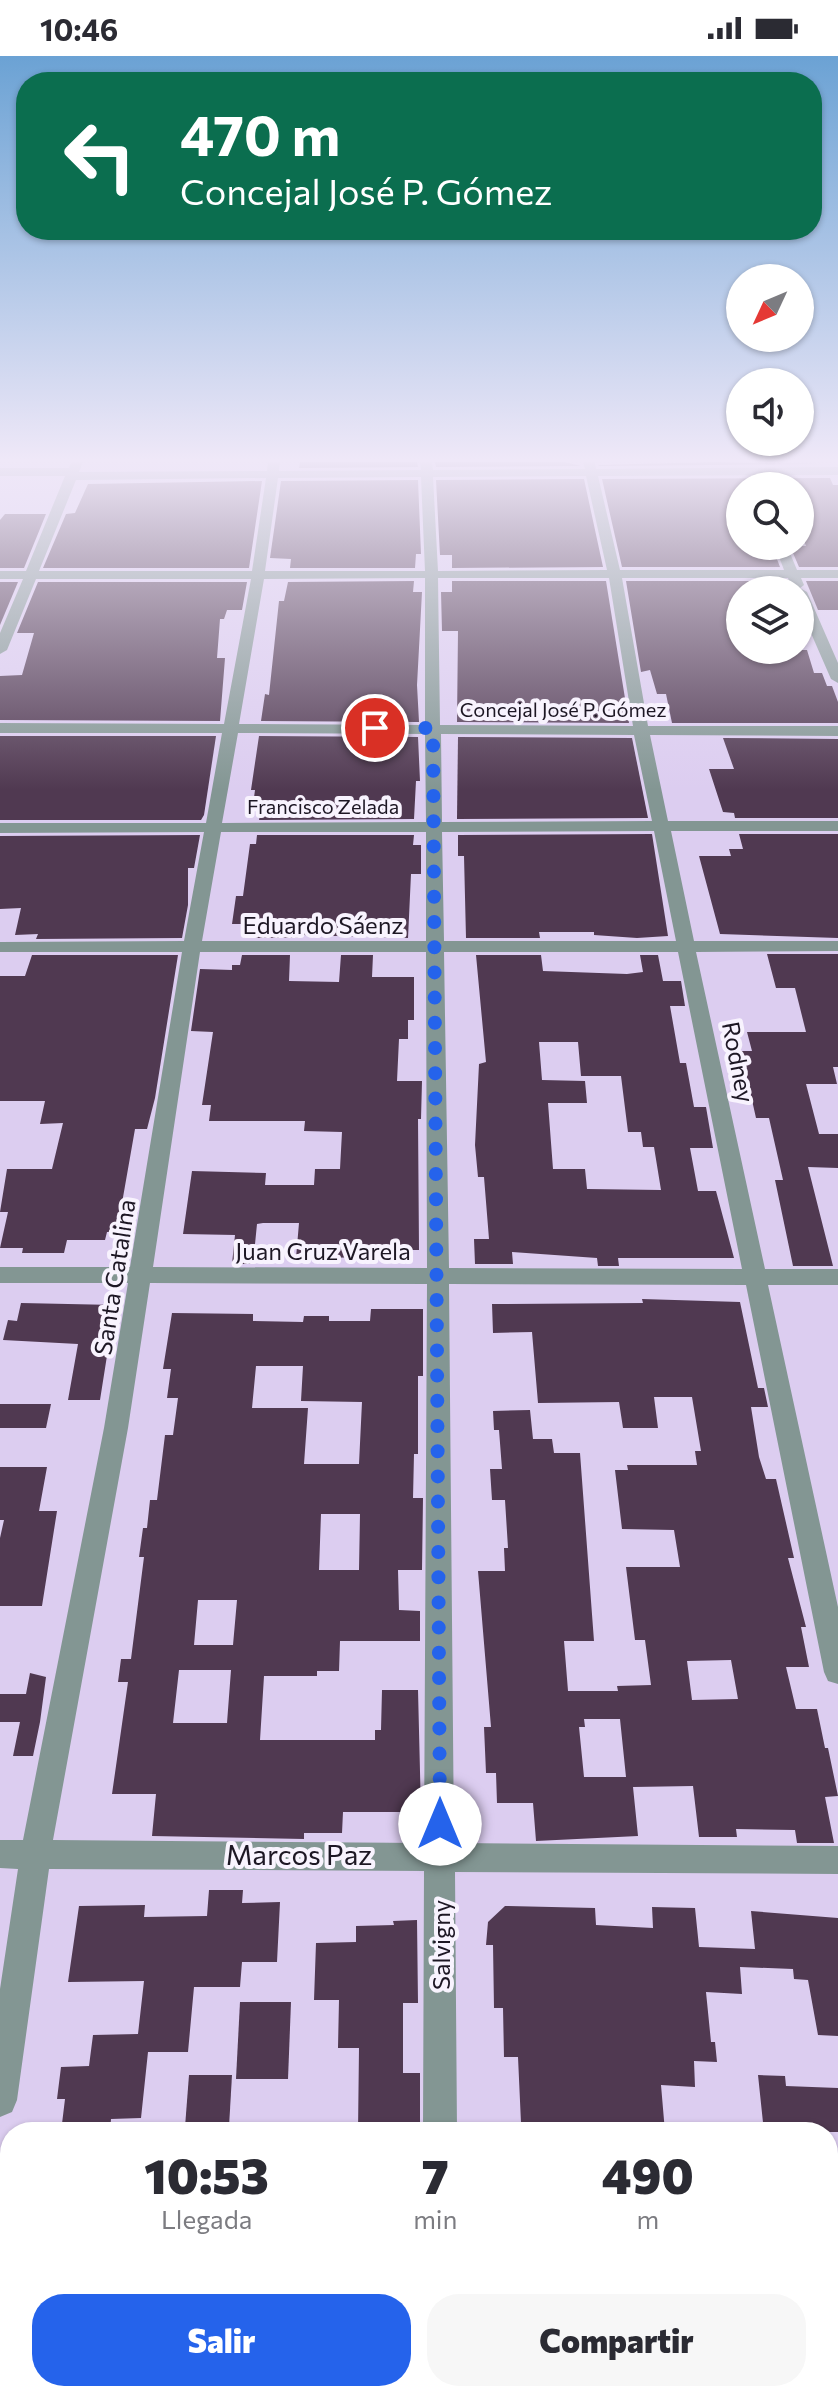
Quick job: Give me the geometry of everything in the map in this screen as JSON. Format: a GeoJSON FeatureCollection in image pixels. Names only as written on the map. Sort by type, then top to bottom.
{"type":"FeatureCollection","features":[{"type":"Feature","properties":{"kind":"street"},"geometry":{"type":"LineString","coordinates":[[0,650],[32,571]]}},
{"type":"Feature","properties":{"kind":"street","name":"Santa Catalina"},"geometry":{"type":"LineString","coordinates":[[0,2100],[36,1852],[114,1443],[192,947],[258,571]]}},
{"type":"Feature","properties":{"kind":"street","name":"Rodney"},"geometry":{"type":"LineString","coordinates":[[614,571],[641,730],[689,946],[838,1672]]}},
{"type":"Feature","properties":{"kind":"street","name":"Salvigny"},"geometry":{"type":"LineString","coordinates":[[429,573],[436,948],[440,2122]]}},
{"type":"Feature","properties":{"kind":"street"},"geometry":{"type":"LineString","coordinates":[[0,575],[838,574]]}},
{"type":"Feature","properties":{"kind":"street"},"geometry":{"type":"LineString","coordinates":[[814,623],[838,679]]}},
{"type":"Feature","properties":{"kind":"street","name":"Concejal José P. Gómez"},"geometry":{"type":"LineString","coordinates":[[0,728],[838,731]]}},
{"type":"Feature","properties":{"kind":"street","name":"Francisco Zelada"},"geometry":{"type":"LineString","coordinates":[[0,828],[434,828],[663,824],[838,826]]}},
{"type":"Feature","properties":{"kind":"street","name":"Eduardo Sáenz"},"geometry":{"type":"LineString","coordinates":[[0,947],[838,946]]}},
{"type":"Feature","properties":{"kind":"street","name":"Juan Cruz Varela"},"geometry":{"type":"LineString","coordinates":[[0,1275],[838,1277]]}},
{"type":"Feature","properties":{"kind":"street","name":"Marcos Paz"},"geometry":{"type":"LineString","coordinates":[[0,1854],[838,1860]]}},
{"type":"Feature","properties":{"kind":"building"},"geometry":{"type":"Polygon","coordinates":[[[414,581],[413,592],[422,592],[417,685],[419,722],[261,721],[265,694],[269,695],[279,601],[284,601],[288,582],[414,581]]]}},
{"type":"Feature","properties":{"kind":"building"},"geometry":{"type":"Polygon","coordinates":[[[452,581],[606,581],[629,723],[457,722],[458,631],[442,631],[441,592],[452,592],[452,581]]]}},
{"type":"Feature","properties":{"kind":"building"},"geometry":{"type":"Polygon","coordinates":[[[626,581],[726,581],[726,664],[811,664],[814,673],[822,673],[827,686],[832,686],[838,702],[838,723],[672,723],[666,694],[657,694],[650,670],[641,672],[626,581]]]}},
{"type":"Feature","properties":{"kind":"building"},"geometry":{"type":"Polygon","coordinates":[[[814,581],[838,581],[838,610],[818,610],[814,600],[814,581]]]}},
{"type":"Feature","properties":{"kind":"building"},"geometry":{"type":"Polygon","coordinates":[[[0,582],[18,582],[0,625],[0,582]]]}},
{"type":"Feature","properties":{"kind":"building"},"geometry":{"type":"Polygon","coordinates":[[[38,582],[247,582],[242,610],[227,610],[224,619],[220,619],[217,658],[225,658],[220,721],[0,720],[0,676],[22,675],[34,633],[17,633],[38,582]]]}},
{"type":"Feature","properties":{"kind":"building"},"geometry":{"type":"Polygon","coordinates":[[[0,736],[216,736],[204,815],[201,820],[0,820],[0,736]]]}},
{"type":"Feature","properties":{"kind":"building"},"geometry":{"type":"Polygon","coordinates":[[[259,736],[418,737],[420,781],[416,781],[414,819],[259,820],[262,805],[253,805],[255,790],[251,790],[259,736]]]}},
{"type":"Feature","properties":{"kind":"building"},"geometry":{"type":"Polygon","coordinates":[[[458,737],[632,738],[648,818],[457,819],[458,737]]]}},
{"type":"Feature","properties":{"kind":"building"},"geometry":{"type":"Polygon","coordinates":[[[723,738],[838,739],[838,818],[735,818],[734,813],[723,812],[709,769],[734,769],[723,738]]]}},
{"type":"Feature","properties":{"kind":"building"},"geometry":{"type":"Polygon","coordinates":[[[652,834],[668,936],[637,938],[594,935],[594,932],[539,932],[540,938],[466,938],[464,856],[458,856],[458,835],[652,834]]]}},
{"type":"Feature","properties":{"kind":"building"},"geometry":{"type":"Polygon","coordinates":[[[739,834],[838,834],[838,938],[720,934],[699,856],[731,856],[729,849],[743,849],[739,834]]]}},
{"type":"Feature","properties":{"kind":"building"},"geometry":{"type":"Polygon","coordinates":[[[200,835],[194,868],[188,868],[188,905],[182,938],[36,939],[38,934],[15,935],[21,908],[0,909],[0,836],[200,835]]]}},
{"type":"Feature","properties":{"kind":"building"},"geometry":{"type":"Polygon","coordinates":[[[257,835],[414,835],[413,845],[421,845],[421,874],[411,874],[408,938],[300,935],[300,938],[244,938],[246,924],[232,924],[236,896],[243,896],[250,844],[256,844],[257,835]]]}},
{"type":"Feature","properties":{"kind":"building"},"geometry":{"type":"Polygon","coordinates":[[[767,954],[838,954],[838,1067],[833,1067],[837,1084],[806,1084],[819,1134],[838,1134],[838,1168],[808,1167],[833,1266],[793,1266],[775,1180],[783,1180],[769,1118],[756,1118],[741,1051],[752,1051],[747,1032],[806,1032],[795,988],[776,988],[767,954]]]}},
{"type":"Feature","properties":{"kind":"building"},"geometry":{"type":"Polygon","coordinates":[[[32,955],[178,955],[155,1098],[147,1129],[135,1129],[122,1203],[137,1203],[133,1232],[107,1232],[105,1240],[67,1240],[64,1253],[22,1253],[23,1248],[0,1248],[8,1212],[0,1212],[7,1169],[52,1169],[63,1123],[40,1124],[45,1101],[0,1101],[0,976],[25,976],[32,955]]]}},
{"type":"Feature","properties":{"kind":"building"},"geometry":{"type":"Polygon","coordinates":[[[242,955],[290,955],[289,981],[339,982],[341,955],[373,955],[372,977],[414,977],[414,1020],[408,1020],[408,1039],[399,1039],[397,1081],[422,1081],[421,1119],[418,1119],[419,1250],[399,1250],[399,1257],[296,1258],[299,1223],[263,1223],[257,1224],[253,1264],[232,1264],[235,1235],[183,1234],[192,1171],[266,1173],[265,1185],[314,1185],[315,1169],[340,1169],[342,1132],[304,1131],[305,1121],[209,1121],[211,1105],[202,1105],[213,1032],[191,1031],[200,969],[232,970],[232,965],[240,965],[242,955]]]}},
{"type":"Feature","properties":{"kind":"building"},"geometry":{"type":"Polygon","coordinates":[[[476,955],[541,955],[543,971],[627,974],[643,972],[640,955],[658,955],[663,981],[681,981],[685,1006],[670,1006],[680,1063],[686,1063],[694,1107],[706,1107],[713,1148],[690,1148],[698,1191],[716,1191],[734,1258],[618,1258],[619,1266],[598,1266],[597,1258],[512,1252],[513,1264],[475,1264],[474,1239],[489,1239],[484,1177],[478,1177],[475,1145],[479,1064],[486,1062],[476,955]],[[539,1042],[542,1080],[585,1081],[587,1103],[548,1103],[553,1169],[585,1169],[587,1189],[661,1190],[654,1147],[643,1147],[641,1132],[628,1132],[621,1076],[581,1076],[578,1042],[539,1042]]]}},
{"type":"Feature","properties":{"kind":"building"},"geometry":{"type":"Polygon","coordinates":[[[642,1299],[740,1302],[758,1388],[764,1388],[768,1407],[751,1407],[759,1457],[766,1479],[776,1479],[794,1558],[788,1558],[806,1627],[801,1627],[809,1667],[786,1667],[796,1709],[817,1709],[825,1748],[828,1748],[838,1796],[825,1797],[834,1843],[797,1843],[795,1830],[736,1829],[737,1837],[699,1837],[693,1786],[633,1787],[638,1836],[536,1841],[533,1803],[497,1803],[496,1773],[486,1773],[484,1727],[491,1727],[478,1571],[505,1571],[504,1548],[508,1548],[505,1500],[492,1500],[490,1469],[502,1469],[499,1430],[494,1430],[493,1411],[530,1410],[533,1439],[552,1439],[554,1453],[580,1453],[594,1641],[564,1641],[568,1691],[618,1691],[617,1686],[651,1685],[645,1640],[635,1640],[626,1567],[680,1567],[674,1530],[622,1529],[615,1470],[628,1470],[627,1465],[697,1465],[695,1451],[701,1451],[692,1397],[654,1397],[658,1428],[623,1428],[619,1402],[538,1403],[532,1332],[493,1333],[492,1304],[643,1303],[642,1299]],[[731,1660],[687,1661],[692,1700],[738,1699],[731,1660]],[[584,1719],[585,1727],[579,1727],[584,1777],[626,1777],[620,1719],[584,1719]]]}},
{"type":"Feature","properties":{"kind":"building"},"geometry":{"type":"Polygon","coordinates":[[[21,1303],[115,1305],[100,1400],[68,1400],[78,1344],[3,1340],[8,1320],[17,1321],[21,1303]]]}},
{"type":"Feature","properties":{"kind":"building"},"geometry":{"type":"Polygon","coordinates":[[[371,1309],[423,1309],[423,1376],[418,1376],[418,1454],[414,1454],[413,1498],[423,1498],[422,1570],[398,1570],[399,1610],[420,1611],[420,1641],[340,1641],[339,1671],[317,1671],[317,1676],[264,1676],[260,1740],[375,1740],[375,1730],[381,1730],[382,1690],[418,1690],[421,1812],[343,1812],[342,1833],[304,1833],[304,1839],[152,1836],[156,1794],[112,1794],[128,1682],[118,1682],[121,1659],[131,1659],[144,1557],[139,1557],[143,1528],[147,1528],[150,1500],[157,1500],[165,1435],[173,1435],[178,1398],[167,1398],[171,1369],[163,1369],[172,1313],[253,1314],[253,1321],[303,1322],[304,1316],[329,1316],[329,1321],[370,1321],[371,1309]],[[256,1366],[252,1408],[308,1408],[304,1464],[359,1464],[362,1402],[301,1401],[303,1366],[256,1366]],[[321,1514],[319,1570],[359,1570],[360,1514],[321,1514]],[[198,1600],[194,1645],[233,1645],[237,1600],[198,1600]],[[179,1670],[173,1723],[227,1723],[231,1670],[179,1670]]]}},
{"type":"Feature","properties":{"kind":"building"},"geometry":{"type":"Polygon","coordinates":[[[0,1404],[51,1404],[46,1428],[0,1428],[0,1404]]]}},
{"type":"Feature","properties":{"kind":"building"},"geometry":{"type":"Polygon","coordinates":[[[0,1467],[47,1467],[39,1511],[57,1511],[42,1606],[0,1606],[0,1538],[4,1520],[0,1520],[0,1467]]]}},
{"type":"Feature","properties":{"kind":"building"},"geometry":{"type":"Polygon","coordinates":[[[30,1673],[46,1677],[40,1722],[33,1756],[13,1756],[20,1722],[0,1722],[0,1694],[26,1694],[30,1673]]]}},
{"type":"Feature","properties":{"kind":"building"},"geometry":{"type":"Polygon","coordinates":[[[209,1890],[243,1890],[242,1903],[280,1902],[277,1962],[242,1962],[240,1987],[194,1987],[188,2052],[148,2052],[141,2118],[111,2119],[111,2122],[62,2122],[65,2099],[57,2099],[61,2067],[89,2066],[93,2035],[138,2034],[144,1981],[68,1982],[79,1906],[145,1905],[144,1917],[207,1916],[209,1890]]]}},
{"type":"Feature","properties":{"kind":"building"},"geometry":{"type":"Polygon","coordinates":[[[505,1906],[595,1908],[596,1925],[653,1928],[652,1907],[695,1908],[699,1947],[755,1949],[751,1911],[838,1918],[838,2036],[818,2035],[808,1980],[794,1979],[793,1969],[740,1967],[742,1994],[706,1992],[711,2042],[715,2042],[717,2062],[694,2061],[695,2087],[661,2085],[664,2122],[521,2122],[518,2057],[504,2057],[503,2008],[494,2008],[493,1945],[486,1945],[488,1922],[505,1906]]]}},
{"type":"Feature","properties":{"kind":"building"},"geometry":{"type":"Polygon","coordinates":[[[417,1920],[418,2003],[403,2003],[403,2073],[420,2073],[420,2122],[358,2122],[359,2048],[338,2048],[339,2000],[314,2000],[316,1943],[356,1942],[356,1926],[394,1925],[393,1921],[417,1920]]]}},
{"type":"Feature","properties":{"kind":"building"},"geometry":{"type":"Polygon","coordinates":[[[240,2002],[291,2002],[288,2079],[236,2079],[240,2002]]]}},
{"type":"Feature","properties":{"kind":"building"},"geometry":{"type":"Polygon","coordinates":[[[189,2075],[232,2075],[229,2122],[185,2122],[189,2075]]]}},
{"type":"Feature","properties":{"kind":"building"},"geometry":{"type":"Polygon","coordinates":[[[758,2075],[785,2076],[786,2086],[838,2088],[838,2122],[763,2122],[758,2075]]]}},
{"type":"Feature","properties":{"kind":"route"},"geometry":{"type":"LineString","coordinates":[[375,728],[433,728],[440,1824]]}}]}
